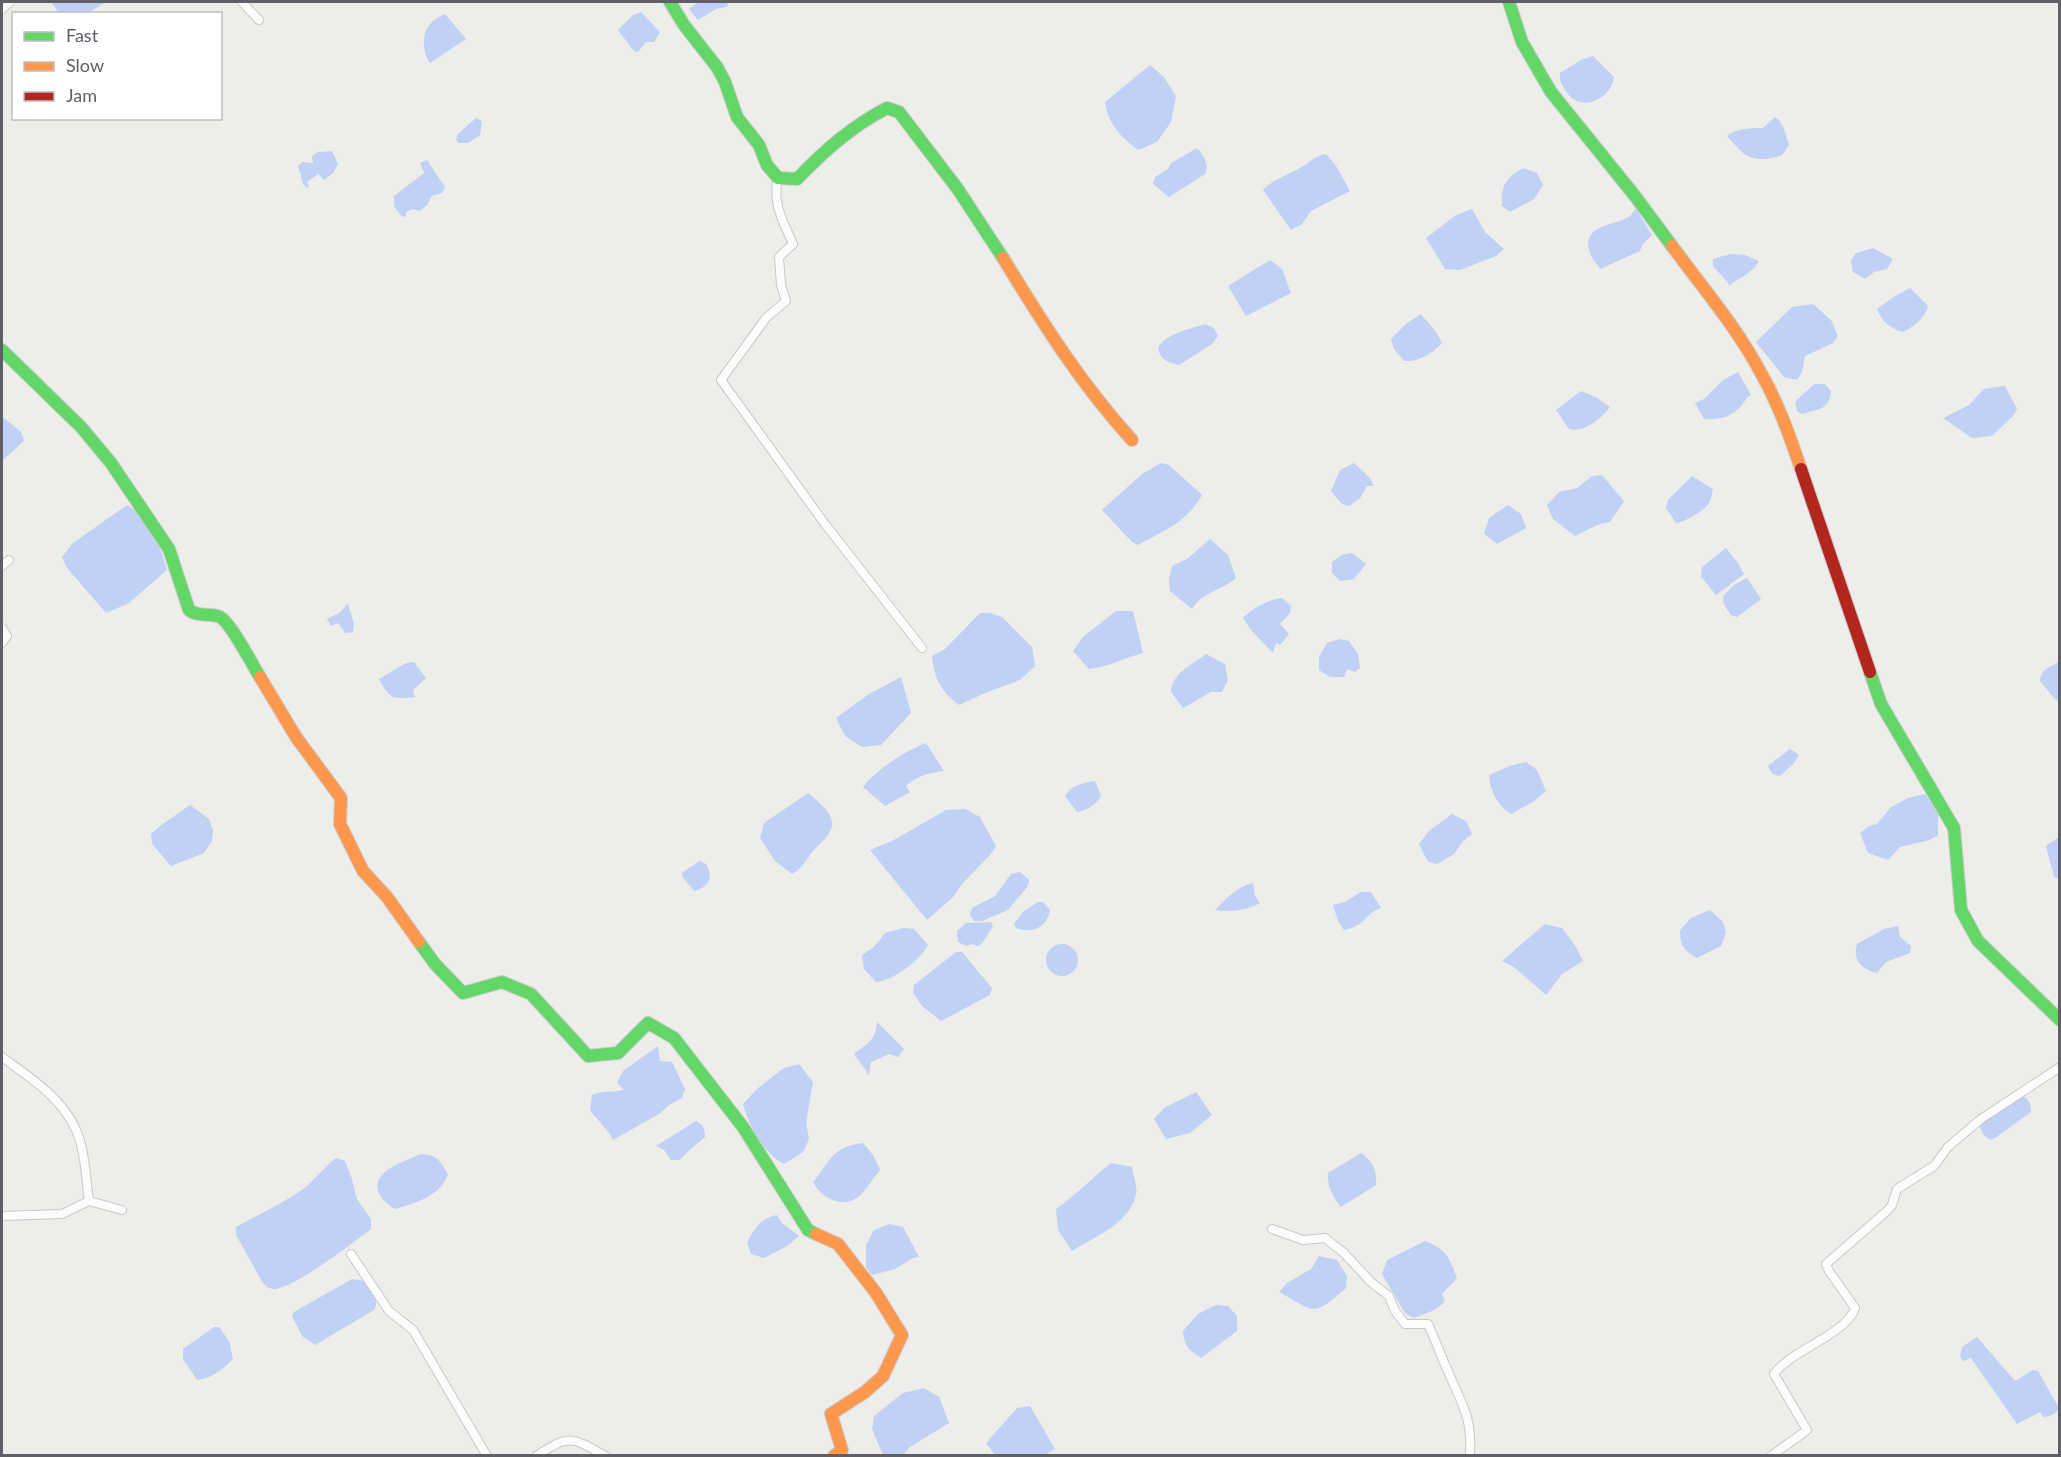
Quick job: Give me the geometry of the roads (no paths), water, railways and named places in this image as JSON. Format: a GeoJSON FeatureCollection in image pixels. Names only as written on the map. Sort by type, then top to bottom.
{"type":"FeatureCollection","features":[{"type":"Feature","properties":{"kind":"street"},"geometry":{"type":"LineString","coordinates":[[2,9],[10,2]]}},
{"type":"Feature","properties":{"kind":"street"},"geometry":{"type":"LineString","coordinates":[[242,2],[259,20]]}},
{"type":"Feature","properties":{"kind":"street"},"geometry":{"type":"LineString","coordinates":[[670,2],[684,25],[717,67],[725,82],[737,117],[759,145],[767,165],[778,178],[797,179],[869,116],[887,108],[898,112],[975,213],[1080,378],[1132,440]]}},
{"type":"Feature","properties":{"kind":"street"},"geometry":{"type":"LineString","coordinates":[[1509,2],[1522,42],[1551,92],[1642,205],[1732,327],[1762,374],[1786,425],[1881,704],[1954,828],[1961,910],[1978,941],[2060,1020]]}},
{"type":"Feature","properties":{"kind":"street"},"geometry":{"type":"LineString","coordinates":[[778,178],[775,192],[778,209],[793,244],[779,257],[781,285],[786,301],[766,318],[721,380],[825,524],[922,648]]}},
{"type":"Feature","properties":{"kind":"street"},"geometry":{"type":"LineString","coordinates":[[2,350],[81,427],[111,463],[169,549],[189,610],[195,615],[219,616],[227,623],[296,737],[341,798],[340,824],[363,871],[387,897],[435,964],[463,993],[502,982],[531,994],[588,1056],[618,1053],[648,1023],[674,1038],[743,1127],[808,1230],[838,1244],[876,1293],[902,1335],[883,1376],[865,1392],[831,1414],[842,1450],[834,1455]]}},
{"type":"Feature","properties":{"kind":"street"},"geometry":{"type":"LineString","coordinates":[[2,628],[6,636],[2,643]]}},
{"type":"Feature","properties":{"kind":"street"},"geometry":{"type":"LineString","coordinates":[[2,1057],[48,1091],[74,1124],[80,1142],[89,1201]]}},
{"type":"Feature","properties":{"kind":"street"},"geometry":{"type":"LineString","coordinates":[[1771,1455],[1807,1430],[1774,1374],[1806,1349],[1851,1320],[1855,1308],[1826,1264],[1887,1211],[1892,1205],[1897,1188],[1934,1166],[1948,1147],[1981,1119],[2060,1068]]}},
{"type":"Feature","properties":{"kind":"street"},"geometry":{"type":"LineString","coordinates":[[2,1216],[62,1214],[89,1201],[122,1210]]}},
{"type":"Feature","properties":{"kind":"street"},"geometry":{"type":"LineString","coordinates":[[1272,1229],[1303,1240],[1325,1238],[1389,1296],[1395,1311],[1405,1324],[1428,1324],[1463,1401],[1470,1422],[1470,1455]]}},
{"type":"Feature","properties":{"kind":"street"},"geometry":{"type":"LineString","coordinates":[[351,1254],[389,1311],[413,1330],[487,1455]]}},
{"type":"Feature","properties":{"kind":"street"},"geometry":{"type":"LineString","coordinates":[[536,1455],[560,1441],[576,1440],[605,1455]]}},
{"type":"Feature","properties":{"kind":"water"},"geometry":{"type":"Polygon","coordinates":[[[51,2],[106,2],[90,12],[58,12],[51,2]]]}},
{"type":"Feature","properties":{"kind":"water"},"geometry":{"type":"Polygon","coordinates":[[[698,2],[727,2],[728,5],[698,20],[689,9],[698,2]]]}},
{"type":"Feature","properties":{"kind":"water"},"geometry":{"type":"Polygon","coordinates":[[[641,12],[660,32],[654,42],[646,42],[638,52],[634,51],[618,30],[633,15],[641,12]]]}},
{"type":"Feature","properties":{"kind":"water"},"geometry":{"type":"Polygon","coordinates":[[[445,14],[466,39],[430,63],[424,48],[424,36],[428,26],[445,14]]]}},
{"type":"Feature","properties":{"kind":"water"},"geometry":{"type":"Polygon","coordinates":[[[1593,56],[1614,77],[1612,85],[1601,98],[1586,103],[1579,102],[1566,91],[1560,80],[1560,73],[1581,60],[1593,56]]]}},
{"type":"Feature","properties":{"kind":"water"},"geometry":{"type":"Polygon","coordinates":[[[1150,65],[1164,77],[1176,96],[1171,122],[1157,142],[1138,150],[1116,129],[1109,117],[1105,102],[1150,65]]]}},
{"type":"Feature","properties":{"kind":"water"},"geometry":{"type":"Polygon","coordinates":[[[1775,117],[1783,126],[1789,145],[1782,155],[1763,159],[1752,158],[1742,152],[1727,136],[1739,130],[1763,128],[1775,117]]]}},
{"type":"Feature","properties":{"kind":"water"},"geometry":{"type":"Polygon","coordinates":[[[476,118],[482,121],[480,135],[468,143],[459,143],[456,140],[458,134],[476,118]]]}},
{"type":"Feature","properties":{"kind":"water"},"geometry":{"type":"Polygon","coordinates":[[[1197,148],[1206,164],[1205,174],[1169,197],[1153,184],[1155,177],[1168,169],[1171,163],[1197,148]]]}},
{"type":"Feature","properties":{"kind":"water"},"geometry":{"type":"Polygon","coordinates":[[[332,151],[338,164],[333,173],[324,180],[318,174],[307,182],[309,186],[307,188],[303,184],[298,166],[302,162],[313,163],[312,156],[318,152],[332,151]]]}},
{"type":"Feature","properties":{"kind":"water"},"geometry":{"type":"Polygon","coordinates":[[[1326,154],[1336,166],[1350,191],[1311,211],[1302,224],[1291,230],[1263,190],[1315,158],[1326,154]]]}},
{"type":"Feature","properties":{"kind":"water"},"geometry":{"type":"Polygon","coordinates":[[[427,160],[445,187],[442,193],[432,196],[420,211],[413,209],[402,217],[394,206],[394,196],[424,173],[420,163],[427,160]]]}},
{"type":"Feature","properties":{"kind":"water"},"geometry":{"type":"Polygon","coordinates":[[[1523,168],[1537,173],[1543,185],[1534,199],[1510,212],[1502,206],[1503,188],[1508,179],[1523,168]]]}},
{"type":"Feature","properties":{"kind":"water"},"geometry":{"type":"Polygon","coordinates":[[[1472,209],[1485,232],[1504,249],[1496,256],[1460,270],[1445,269],[1426,238],[1456,215],[1472,209]]]}},
{"type":"Feature","properties":{"kind":"water"},"geometry":{"type":"Polygon","coordinates":[[[1636,209],[1652,235],[1642,245],[1640,251],[1600,269],[1590,253],[1588,243],[1590,236],[1601,227],[1630,216],[1636,209]]]}},
{"type":"Feature","properties":{"kind":"water"},"geometry":{"type":"Polygon","coordinates":[[[1873,248],[1893,259],[1887,269],[1874,272],[1865,279],[1853,272],[1851,260],[1856,253],[1873,248]]]}},
{"type":"Feature","properties":{"kind":"water"},"geometry":{"type":"Polygon","coordinates":[[[1730,254],[1745,255],[1759,261],[1751,271],[1730,285],[1713,266],[1713,259],[1730,254]]]}},
{"type":"Feature","properties":{"kind":"water"},"geometry":{"type":"Polygon","coordinates":[[[1270,260],[1282,269],[1291,293],[1246,316],[1228,286],[1270,260]]]}},
{"type":"Feature","properties":{"kind":"water"},"geometry":{"type":"Polygon","coordinates":[[[1910,288],[1928,306],[1919,321],[1903,332],[1887,324],[1877,309],[1910,288]]]}},
{"type":"Feature","properties":{"kind":"water"},"geometry":{"type":"Polygon","coordinates":[[[1813,304],[1831,320],[1838,336],[1833,343],[1805,356],[1802,372],[1797,380],[1784,377],[1756,342],[1792,307],[1813,304]]]}},
{"type":"Feature","properties":{"kind":"water"},"geometry":{"type":"Polygon","coordinates":[[[1421,314],[1442,343],[1425,356],[1404,361],[1394,349],[1391,339],[1407,323],[1421,314]]]}},
{"type":"Feature","properties":{"kind":"water"},"geometry":{"type":"Polygon","coordinates":[[[1205,324],[1214,328],[1218,336],[1212,344],[1179,365],[1163,358],[1158,348],[1161,343],[1178,333],[1205,324]]]}},
{"type":"Feature","properties":{"kind":"water"},"geometry":{"type":"Polygon","coordinates":[[[1738,372],[1751,395],[1728,416],[1704,419],[1695,403],[1704,399],[1723,380],[1738,372]]]}},
{"type":"Feature","properties":{"kind":"water"},"geometry":{"type":"Polygon","coordinates":[[[1814,384],[1825,384],[1831,391],[1830,398],[1822,408],[1802,414],[1797,411],[1795,402],[1814,384]]]}},
{"type":"Feature","properties":{"kind":"water"},"geometry":{"type":"Polygon","coordinates":[[[2005,386],[2017,409],[2013,416],[1992,436],[1972,438],[1943,418],[1969,405],[1984,389],[2005,386]]]}},
{"type":"Feature","properties":{"kind":"water"},"geometry":{"type":"Polygon","coordinates":[[[1581,391],[1596,397],[1610,407],[1592,424],[1580,429],[1569,429],[1556,410],[1581,391]]]}},
{"type":"Feature","properties":{"kind":"water"},"geometry":{"type":"Polygon","coordinates":[[[4,418],[21,432],[24,441],[2,461],[2,419],[4,418]]]}},
{"type":"Feature","properties":{"kind":"water"},"geometry":{"type":"Polygon","coordinates":[[[1161,463],[1169,465],[1202,495],[1182,519],[1138,545],[1132,542],[1102,510],[1142,474],[1161,463]]]}},
{"type":"Feature","properties":{"kind":"water"},"geometry":{"type":"Polygon","coordinates":[[[1354,463],[1369,477],[1374,486],[1367,486],[1360,498],[1349,506],[1342,504],[1331,491],[1340,470],[1354,463]]]}},
{"type":"Feature","properties":{"kind":"water"},"geometry":{"type":"Polygon","coordinates":[[[1602,475],[1624,501],[1610,522],[1597,525],[1575,536],[1553,519],[1547,505],[1559,492],[1577,488],[1592,476],[1602,475]]]}},
{"type":"Feature","properties":{"kind":"water"},"geometry":{"type":"Polygon","coordinates":[[[1692,476],[1713,489],[1709,503],[1699,513],[1676,523],[1666,508],[1668,500],[1692,476]]]}},
{"type":"Feature","properties":{"kind":"water"},"geometry":{"type":"Polygon","coordinates":[[[127,505],[142,518],[153,533],[167,570],[129,603],[106,613],[67,568],[62,557],[73,543],[127,505]]]}},
{"type":"Feature","properties":{"kind":"water"},"geometry":{"type":"Polygon","coordinates":[[[1508,505],[1521,514],[1526,528],[1497,544],[1484,534],[1489,518],[1508,505]]]}},
{"type":"Feature","properties":{"kind":"water"},"geometry":{"type":"Polygon","coordinates":[[[1210,539],[1228,555],[1236,578],[1206,595],[1192,609],[1170,591],[1169,578],[1172,566],[1187,559],[1210,539]]]}},
{"type":"Feature","properties":{"kind":"water"},"geometry":{"type":"Polygon","coordinates":[[[1726,548],[1744,574],[1716,595],[1701,577],[1702,567],[1726,548]]]}},
{"type":"Feature","properties":{"kind":"water"},"geometry":{"type":"Polygon","coordinates":[[[1352,553],[1366,564],[1354,579],[1340,581],[1332,573],[1332,562],[1342,555],[1352,553]]]}},
{"type":"Feature","properties":{"kind":"water"},"geometry":{"type":"Polygon","coordinates":[[[1747,578],[1761,599],[1737,617],[1731,615],[1724,605],[1723,596],[1734,585],[1747,578]]]}},
{"type":"Feature","properties":{"kind":"water"},"geometry":{"type":"Polygon","coordinates":[[[1282,598],[1291,606],[1290,613],[1280,624],[1289,634],[1280,645],[1276,643],[1273,653],[1243,618],[1261,605],[1282,598]]]}},
{"type":"Feature","properties":{"kind":"water"},"geometry":{"type":"Polygon","coordinates":[[[348,604],[354,624],[353,632],[345,633],[338,623],[331,626],[327,619],[339,613],[348,604]]]}},
{"type":"Feature","properties":{"kind":"water"},"geometry":{"type":"Polygon","coordinates":[[[1116,611],[1133,611],[1143,653],[1089,669],[1073,651],[1083,637],[1116,611]]]}},
{"type":"Feature","properties":{"kind":"water"},"geometry":{"type":"Polygon","coordinates":[[[980,613],[1002,617],[1032,647],[1035,666],[1020,680],[959,705],[940,684],[932,656],[945,649],[980,613]]]}},
{"type":"Feature","properties":{"kind":"water"},"geometry":{"type":"Polygon","coordinates":[[[1340,639],[1349,641],[1358,654],[1360,668],[1355,672],[1347,669],[1344,677],[1330,677],[1319,670],[1319,657],[1327,643],[1340,639]]]}},
{"type":"Feature","properties":{"kind":"water"},"geometry":{"type":"Polygon","coordinates":[[[1206,654],[1225,664],[1228,680],[1222,692],[1211,692],[1183,708],[1171,692],[1172,685],[1179,674],[1206,654]]]}},
{"type":"Feature","properties":{"kind":"water"},"geometry":{"type":"Polygon","coordinates":[[[414,662],[426,678],[413,690],[415,697],[393,697],[386,691],[379,679],[406,663],[414,662]]]}},
{"type":"Feature","properties":{"kind":"water"},"geometry":{"type":"Polygon","coordinates":[[[2059,662],[2059,702],[2040,681],[2044,671],[2059,662]]]}},
{"type":"Feature","properties":{"kind":"water"},"geometry":{"type":"Polygon","coordinates":[[[901,677],[911,713],[881,745],[862,747],[845,736],[836,718],[869,694],[901,677]]]}},
{"type":"Feature","properties":{"kind":"water"},"geometry":{"type":"Polygon","coordinates":[[[926,743],[944,771],[915,779],[906,786],[910,792],[885,806],[863,787],[892,761],[926,743]]]}},
{"type":"Feature","properties":{"kind":"water"},"geometry":{"type":"Polygon","coordinates":[[[1790,749],[1799,755],[1794,763],[1780,776],[1772,774],[1768,766],[1790,749]]]}},
{"type":"Feature","properties":{"kind":"water"},"geometry":{"type":"Polygon","coordinates":[[[1526,762],[1537,770],[1546,791],[1533,802],[1511,814],[1496,798],[1489,775],[1526,762]]]}},
{"type":"Feature","properties":{"kind":"water"},"geometry":{"type":"Polygon","coordinates":[[[1095,781],[1101,796],[1091,807],[1077,812],[1065,796],[1074,787],[1095,781]]]}},
{"type":"Feature","properties":{"kind":"water"},"geometry":{"type":"Polygon","coordinates":[[[808,793],[830,815],[832,826],[825,839],[792,874],[775,861],[760,838],[764,823],[808,793]]]}},
{"type":"Feature","properties":{"kind":"water"},"geometry":{"type":"Polygon","coordinates":[[[1925,794],[1938,813],[1938,836],[1900,847],[1888,860],[1868,853],[1860,833],[1869,826],[1877,824],[1891,807],[1908,798],[1925,794]]]}},
{"type":"Feature","properties":{"kind":"water"},"geometry":{"type":"Polygon","coordinates":[[[190,805],[209,819],[213,830],[212,841],[204,853],[171,866],[152,844],[151,834],[190,805]]]}},
{"type":"Feature","properties":{"kind":"water"},"geometry":{"type":"Polygon","coordinates":[[[965,809],[980,817],[996,846],[953,897],[927,920],[870,850],[892,841],[946,810],[965,809]]]}},
{"type":"Feature","properties":{"kind":"water"},"geometry":{"type":"Polygon","coordinates":[[[1452,814],[1466,821],[1472,834],[1463,841],[1454,854],[1437,864],[1428,862],[1419,844],[1429,831],[1452,814]]]}},
{"type":"Feature","properties":{"kind":"water"},"geometry":{"type":"Polygon","coordinates":[[[2059,837],[2059,879],[2054,877],[2046,846],[2059,837]]]}},
{"type":"Feature","properties":{"kind":"water"},"geometry":{"type":"Polygon","coordinates":[[[700,861],[706,864],[710,878],[703,887],[694,891],[682,876],[683,872],[700,861]]]}},
{"type":"Feature","properties":{"kind":"water"},"geometry":{"type":"Polygon","coordinates":[[[1020,872],[1029,880],[1028,886],[1008,910],[982,921],[974,921],[970,915],[972,908],[995,896],[1011,874],[1020,872]]]}},
{"type":"Feature","properties":{"kind":"water"},"geometry":{"type":"Polygon","coordinates":[[[1253,883],[1255,896],[1260,903],[1238,910],[1215,910],[1237,890],[1253,883]]]}},
{"type":"Feature","properties":{"kind":"water"},"geometry":{"type":"Polygon","coordinates":[[[1361,892],[1371,892],[1381,908],[1357,926],[1344,930],[1338,921],[1333,905],[1345,902],[1361,892]]]}},
{"type":"Feature","properties":{"kind":"water"},"geometry":{"type":"Polygon","coordinates":[[[1038,902],[1043,902],[1050,910],[1046,921],[1038,928],[1022,930],[1016,928],[1014,924],[1023,912],[1038,902]]]}},
{"type":"Feature","properties":{"kind":"water"},"geometry":{"type":"Polygon","coordinates":[[[1710,910],[1723,922],[1726,933],[1721,946],[1697,958],[1684,947],[1680,930],[1691,918],[1710,910]]]}},
{"type":"Feature","properties":{"kind":"water"},"geometry":{"type":"Polygon","coordinates":[[[991,922],[993,927],[979,946],[971,944],[966,946],[958,942],[957,931],[966,923],[991,922]]]}},
{"type":"Feature","properties":{"kind":"water"},"geometry":{"type":"Polygon","coordinates":[[[1545,924],[1562,928],[1583,961],[1562,974],[1546,995],[1515,968],[1502,961],[1545,924]]]}},
{"type":"Feature","properties":{"kind":"water"},"geometry":{"type":"Polygon","coordinates":[[[1898,926],[1900,937],[1911,946],[1910,953],[1886,962],[1877,973],[1863,967],[1857,960],[1857,944],[1884,929],[1898,926]]]}},
{"type":"Feature","properties":{"kind":"water"},"geometry":{"type":"Polygon","coordinates":[[[903,928],[914,929],[928,945],[919,957],[905,969],[890,978],[876,982],[864,969],[862,955],[874,947],[885,933],[903,928]]]}},
{"type":"Feature","properties":{"kind":"water"},"geometry":{"type":"Polygon","coordinates":[[[1062,944],[1074,948],[1078,960],[1074,972],[1062,976],[1050,972],[1046,960],[1050,948],[1062,944]]]}},
{"type":"Feature","properties":{"kind":"water"},"geometry":{"type":"Polygon","coordinates":[[[956,952],[962,952],[992,988],[990,995],[941,1021],[922,1006],[913,993],[914,985],[956,952]]]}},
{"type":"Feature","properties":{"kind":"water"},"geometry":{"type":"Polygon","coordinates":[[[877,1022],[904,1049],[898,1057],[889,1054],[871,1062],[869,1075],[854,1054],[873,1037],[877,1022]]]}},
{"type":"Feature","properties":{"kind":"water"},"geometry":{"type":"Polygon","coordinates":[[[658,1046],[660,1061],[672,1062],[685,1089],[682,1098],[613,1140],[590,1110],[592,1095],[624,1090],[617,1083],[623,1071],[658,1046]]]}},
{"type":"Feature","properties":{"kind":"water"},"geometry":{"type":"Polygon","coordinates":[[[799,1064],[813,1082],[806,1123],[809,1139],[803,1152],[784,1164],[763,1146],[749,1121],[743,1104],[757,1089],[784,1068],[799,1064]]]}},
{"type":"Feature","properties":{"kind":"water"},"geometry":{"type":"Polygon","coordinates":[[[1196,1092],[1212,1115],[1190,1133],[1166,1139],[1154,1119],[1164,1108],[1196,1092]]]}},
{"type":"Feature","properties":{"kind":"water"},"geometry":{"type":"Polygon","coordinates":[[[2022,1095],[2029,1102],[2031,1112],[1990,1140],[1983,1134],[1979,1124],[2022,1095]]]}},
{"type":"Feature","properties":{"kind":"water"},"geometry":{"type":"Polygon","coordinates":[[[696,1121],[703,1127],[705,1137],[680,1160],[671,1160],[664,1150],[656,1146],[696,1121]]]}},
{"type":"Feature","properties":{"kind":"water"},"geometry":{"type":"Polygon","coordinates":[[[863,1143],[873,1155],[880,1170],[864,1191],[858,1197],[845,1202],[832,1200],[821,1193],[813,1182],[833,1156],[844,1148],[863,1143]]]}},
{"type":"Feature","properties":{"kind":"water"},"geometry":{"type":"Polygon","coordinates":[[[1361,1153],[1373,1167],[1376,1185],[1341,1207],[1331,1192],[1328,1173],[1361,1153]]]}},
{"type":"Feature","properties":{"kind":"water"},"geometry":{"type":"Polygon","coordinates":[[[420,1154],[437,1159],[448,1174],[445,1182],[426,1198],[395,1209],[382,1199],[377,1185],[379,1180],[390,1168],[420,1154]]]}},
{"type":"Feature","properties":{"kind":"water"},"geometry":{"type":"Polygon","coordinates":[[[336,1158],[345,1161],[357,1199],[371,1219],[371,1229],[324,1264],[296,1281],[275,1289],[268,1287],[263,1283],[236,1235],[236,1227],[302,1190],[336,1158]]]}},
{"type":"Feature","properties":{"kind":"water"},"geometry":{"type":"Polygon","coordinates":[[[1111,1163],[1132,1167],[1136,1195],[1132,1205],[1110,1229],[1072,1251],[1058,1230],[1056,1209],[1111,1163]]]}},
{"type":"Feature","properties":{"kind":"water"},"geometry":{"type":"Polygon","coordinates":[[[777,1215],[782,1223],[799,1236],[787,1246],[764,1258],[751,1254],[747,1242],[753,1232],[763,1221],[777,1215]]]}},
{"type":"Feature","properties":{"kind":"water"},"geometry":{"type":"Polygon","coordinates":[[[889,1224],[903,1227],[919,1257],[895,1269],[872,1275],[866,1267],[866,1245],[874,1230],[889,1224]]]}},
{"type":"Feature","properties":{"kind":"water"},"geometry":{"type":"Polygon","coordinates":[[[1425,1241],[1443,1251],[1457,1278],[1442,1294],[1445,1301],[1442,1304],[1430,1312],[1413,1318],[1405,1313],[1382,1274],[1387,1260],[1425,1241]]]}},
{"type":"Feature","properties":{"kind":"water"},"geometry":{"type":"Polygon","coordinates":[[[1319,1256],[1337,1260],[1347,1276],[1346,1288],[1320,1308],[1314,1309],[1279,1292],[1287,1283],[1311,1269],[1319,1256]]]}},
{"type":"Feature","properties":{"kind":"water"},"geometry":{"type":"Polygon","coordinates":[[[352,1279],[365,1281],[370,1288],[376,1298],[374,1310],[315,1345],[302,1336],[292,1316],[294,1312],[352,1279]]]}},
{"type":"Feature","properties":{"kind":"water"},"geometry":{"type":"Polygon","coordinates":[[[1216,1305],[1228,1306],[1237,1316],[1237,1331],[1201,1358],[1188,1347],[1183,1331],[1198,1314],[1216,1305]]]}},
{"type":"Feature","properties":{"kind":"water"},"geometry":{"type":"Polygon","coordinates":[[[214,1327],[219,1327],[229,1341],[233,1359],[216,1373],[197,1380],[183,1359],[183,1349],[214,1327]]]}},
{"type":"Feature","properties":{"kind":"water"},"geometry":{"type":"Polygon","coordinates":[[[1977,1337],[2015,1381],[2033,1370],[2038,1371],[2059,1408],[2056,1412],[2043,1417],[2040,1412],[2017,1424],[1971,1358],[1963,1361],[1960,1356],[1962,1347],[1977,1337]]]}},
{"type":"Feature","properties":{"kind":"water"},"geometry":{"type":"Polygon","coordinates":[[[924,1388],[939,1397],[949,1423],[910,1447],[903,1455],[883,1455],[872,1429],[874,1416],[903,1393],[924,1388]]]}},
{"type":"Feature","properties":{"kind":"water"},"geometry":{"type":"Polygon","coordinates":[[[1030,1406],[1055,1449],[1045,1455],[995,1455],[986,1443],[1017,1408],[1030,1406]]]}}]}
